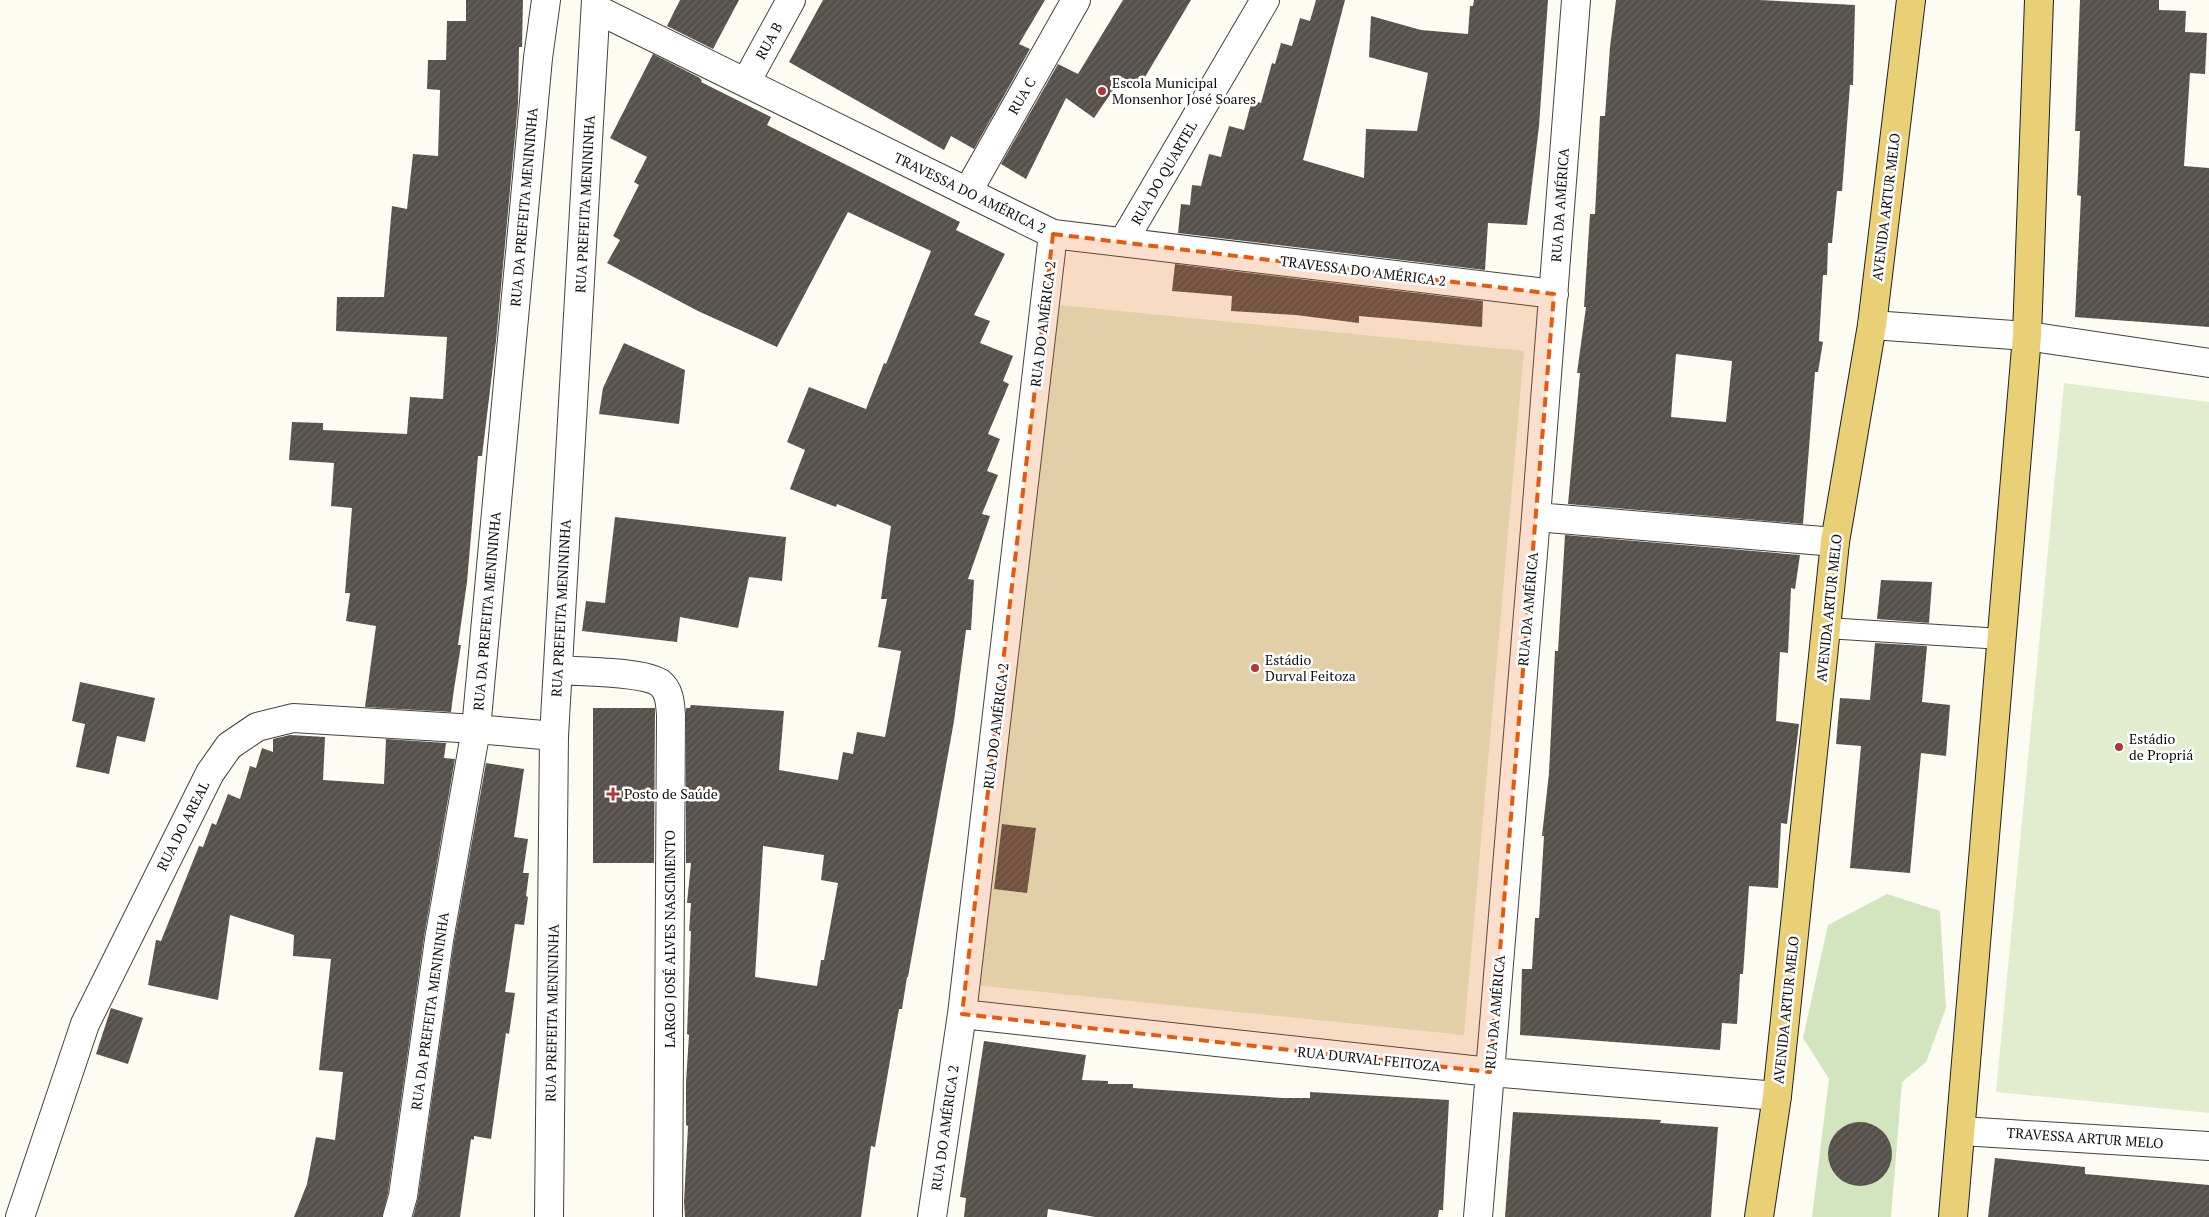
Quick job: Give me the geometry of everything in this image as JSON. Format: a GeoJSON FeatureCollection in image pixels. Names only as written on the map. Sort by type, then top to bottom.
{"type":"FeatureCollection","features":[{"type":"Feature","properties":{"kind":"main road","name":"AVENIDA ARTUR MELO"},"geometry":{"type":"LineString","coordinates":[[1760,1217],[1777,1096],[1835,542],[1872,325],[1911,0]]}},
{"type":"Feature","properties":{"kind":"main road"},"geometry":{"type":"LineString","coordinates":[[1953,1217],[2027,336],[2038,0]]}},
{"type":"Feature","properties":{"kind":"street","name":"RUA DA PREFEITA MENININHA"},"geometry":{"type":"LineString","coordinates":[[397,1217],[404,1196],[439,940],[476,729],[538,58],[546,0]]}},
{"type":"Feature","properties":{"kind":"street","name":"RUA B"},"geometry":{"type":"LineString","coordinates":[[746,82],[791,0]]}},
{"type":"Feature","properties":{"kind":"street","name":"RUA C"},"geometry":{"type":"LineString","coordinates":[[968,191],[1076,0]]}},
{"type":"Feature","properties":{"kind":"street","name":"RUA DO QUARTEL"},"geometry":{"type":"LineString","coordinates":[[1123,242],[1265,0]]}},
{"type":"Feature","properties":{"kind":"street","name":"RUA DA AMÉRICA"},"geometry":{"type":"LineString","coordinates":[[1478,1217],[1554,294],[1576,0]]}},
{"type":"Feature","properties":{"kind":"street","name":"TRAVESSA DO AMÉRICA 2"},"geometry":{"type":"LineString","coordinates":[[596,5],[746,82],[1053,234],[1554,294]]}},
{"type":"Feature","properties":{"kind":"street","name":"RUA PREFEITA MENININHA"},"geometry":{"type":"LineString","coordinates":[[549,1217],[554,736],[596,5]]}},
{"type":"Feature","properties":{"kind":"street","name":"RUA DO AMÉRICA 2"},"geometry":{"type":"LineString","coordinates":[[932,1217],[962,1014],[1053,234]]}},
{"type":"Feature","properties":{"kind":"street"},"geometry":{"type":"LineString","coordinates":[[1872,325],[2027,336],[2209,363]]}},
{"type":"Feature","properties":{"kind":"street"},"geometry":{"type":"LineString","coordinates":[[1536,517],[1835,542]]}},
{"type":"Feature","properties":{"kind":"street","name":"LARGO JOSÉ ALVES NASCIMENTO"},"geometry":{"type":"LineString","coordinates":[[558,670],[642,676],[661,684],[669,696],[671,715],[668,1217]]}},
{"type":"Feature","properties":{"kind":"street","name":"RUA DO AREAL"},"geometry":{"type":"LineString","coordinates":[[20,1217],[84,1024],[210,773],[229,746],[257,727],[293,718],[476,729],[554,736]]}},
{"type":"Feature","properties":{"kind":"street","name":"RUA DURVAL FEITOZA"},"geometry":{"type":"LineString","coordinates":[[962,1014],[1490,1072],[1777,1096]]}},
{"type":"Feature","properties":{"kind":"street","name":"TRAVESSA ARTUR MELO"},"geometry":{"type":"LineString","coordinates":[[1961,1131],[2209,1146]]}},
{"type":"Feature","properties":{"kind":"lane"},"geometry":{"type":"LineString","coordinates":[[1826,628],[2002,639]]}},
{"type":"Feature","properties":{"kind":"highlighted area"},"geometry":{"type":"Polygon","coordinates":[[[1053,234],[1554,294],[1490,1072],[962,1014],[1053,234]]]}},
{"type":"Feature","properties":{"kind":"green space","name":"Estádio Durval Feitoza"},"geometry":{"type":"Polygon","coordinates":[[[1060,305],[1524,351],[1464,1035],[974,985],[1060,305]]]}},
{"type":"Feature","properties":{"kind":"green space","name":"Estádio de Propriá"},"geometry":{"type":"Polygon","coordinates":[[[2064,383],[2209,402],[2209,1113],[1996,1092],[2064,383]]]}},
{"type":"Feature","properties":{"kind":"green space"},"geometry":{"type":"Polygon","coordinates":[[[1887,894],[1940,911],[1946,1008],[1926,1062],[1902,1082],[1891,1217],[1812,1217],[1829,1079],[1803,1038],[1828,925],[1887,894]]]}},
{"type":"Feature","properties":{"kind":"building"},"geometry":{"type":"Polygon","coordinates":[[[466,0],[523,0],[522,47],[519,47],[518,104],[496,341],[482,456],[478,456],[467,582],[458,645],[461,645],[451,712],[365,707],[376,626],[346,621],[350,593],[345,593],[352,508],[331,506],[334,463],[289,460],[292,422],[323,423],[323,430],[407,434],[410,397],[443,399],[447,337],[336,331],[337,297],[384,297],[392,206],[407,209],[413,154],[438,156],[440,90],[427,89],[428,60],[446,60],[447,21],[466,21],[466,0]]]}},
{"type":"Feature","properties":{"kind":"building"},"geometry":{"type":"Polygon","coordinates":[[[680,0],[739,0],[713,49],[667,26],[680,0]]]}},
{"type":"Feature","properties":{"kind":"building"},"geometry":{"type":"Polygon","coordinates":[[[823,0],[1045,0],[1019,44],[1030,49],[974,149],[951,136],[944,150],[789,62],[823,0]]]}},
{"type":"Feature","properties":{"kind":"building"},"geometry":{"type":"Polygon","coordinates":[[[1123,0],[1191,0],[1139,87],[1122,77],[1094,118],[1066,98],[1026,179],[1001,164],[1058,64],[1078,74],[1123,0]]]}},
{"type":"Feature","properties":{"kind":"building"},"geometry":{"type":"Polygon","coordinates":[[[1316,0],[1345,0],[1303,160],[1364,178],[1366,129],[1417,131],[1428,73],[1369,57],[1371,16],[1421,30],[1468,34],[1470,6],[1473,6],[1474,0],[1548,0],[1539,126],[1527,225],[1488,223],[1485,270],[1178,233],[1181,204],[1190,205],[1192,185],[1201,186],[1209,154],[1221,157],[1229,126],[1244,130],[1252,100],[1261,103],[1272,63],[1275,64],[1281,43],[1292,46],[1300,18],[1310,21],[1316,0]]]}},
{"type":"Feature","properties":{"kind":"building"},"geometry":{"type":"Polygon","coordinates":[[[1616,0],[1759,0],[1855,5],[1853,85],[1850,85],[1842,191],[1837,191],[1832,243],[1828,243],[1827,275],[1823,275],[1819,341],[1823,342],[1818,372],[1815,372],[1803,524],[1568,504],[1580,373],[1577,373],[1586,307],[1584,307],[1590,214],[1595,214],[1600,116],[1605,116],[1610,47],[1616,0]],[[1676,354],[1671,417],[1726,422],[1732,361],[1676,354]]]}},
{"type":"Feature","properties":{"kind":"building"},"geometry":{"type":"Polygon","coordinates":[[[2080,0],[2159,0],[2159,10],[2186,11],[2185,32],[2207,33],[2205,74],[2190,73],[2184,166],[2209,168],[2209,327],[2075,317],[2081,196],[2077,195],[2080,131],[2075,131],[2080,0]]]}},
{"type":"Feature","properties":{"kind":"building"},"geometry":{"type":"Polygon","coordinates":[[[653,54],[698,77],[702,80],[701,82],[771,117],[767,125],[960,222],[956,230],[1005,254],[974,315],[990,321],[980,343],[1013,356],[1003,381],[1009,384],[988,434],[1000,439],[987,471],[998,475],[982,514],[990,516],[968,579],[974,580],[971,630],[966,630],[954,721],[902,1009],[899,1009],[875,1147],[871,1146],[861,1217],[685,1217],[688,1126],[686,1125],[686,1082],[689,1035],[687,1034],[691,931],[689,931],[691,903],[687,903],[691,863],[686,863],[686,708],[690,708],[691,705],[784,711],[779,770],[838,780],[843,752],[853,754],[857,732],[885,737],[901,651],[878,647],[887,599],[881,599],[891,526],[837,504],[836,507],[790,489],[805,450],[787,442],[809,387],[866,409],[931,251],[848,212],[777,347],[698,311],[607,263],[620,240],[613,236],[639,185],[634,182],[647,157],[610,138],[653,54]],[[763,846],[755,977],[817,986],[821,960],[824,960],[838,883],[821,880],[824,855],[763,846]]]}},
{"type":"Feature","properties":{"kind":"building"},"geometry":{"type":"Polygon","coordinates":[[[1175,264],[1483,301],[1482,327],[1359,316],[1359,323],[1296,315],[1231,311],[1232,296],[1172,291],[1175,264]]]}},
{"type":"Feature","properties":{"kind":"building"},"geometry":{"type":"Polygon","coordinates":[[[624,343],[685,370],[679,424],[599,414],[603,388],[624,343]]]}},
{"type":"Feature","properties":{"kind":"building"},"geometry":{"type":"Polygon","coordinates":[[[615,517],[786,537],[782,581],[749,577],[738,628],[680,617],[677,642],[582,631],[586,601],[605,603],[615,517]]]}},
{"type":"Feature","properties":{"kind":"building"},"geometry":{"type":"Polygon","coordinates":[[[1565,535],[1800,555],[1795,589],[1791,588],[1788,653],[1780,652],[1776,721],[1799,724],[1787,824],[1781,823],[1778,888],[1749,886],[1743,974],[1740,974],[1737,1024],[1722,1023],[1720,1050],[1520,1035],[1522,969],[1532,969],[1535,918],[1539,918],[1544,836],[1542,836],[1549,773],[1555,651],[1558,651],[1565,535]]]}},
{"type":"Feature","properties":{"kind":"building"},"geometry":{"type":"Polygon","coordinates":[[[1881,580],[1932,582],[1929,623],[1877,619],[1881,580]]]}},
{"type":"Feature","properties":{"kind":"building"},"geometry":{"type":"Polygon","coordinates":[[[1875,643],[1927,646],[1922,702],[1950,705],[1946,756],[1921,753],[1910,873],[1850,868],[1861,746],[1836,744],[1840,698],[1870,700],[1875,643]]]}},
{"type":"Feature","properties":{"kind":"building"},"geometry":{"type":"Polygon","coordinates":[[[80,682],[155,698],[145,742],[117,736],[109,774],[76,767],[85,724],[72,721],[80,682]]]}},
{"type":"Feature","properties":{"kind":"building"},"geometry":{"type":"Polygon","coordinates":[[[593,708],[655,708],[654,863],[593,863],[593,708]]]}},
{"type":"Feature","properties":{"kind":"building"},"geometry":{"type":"Polygon","coordinates":[[[290,735],[325,737],[323,780],[384,784],[386,739],[446,743],[444,758],[455,759],[424,937],[388,1193],[382,1217],[294,1217],[307,1184],[316,1137],[335,1140],[343,1072],[319,1070],[331,959],[293,956],[294,935],[230,915],[218,1000],[148,985],[156,940],[161,941],[199,846],[203,847],[212,823],[216,825],[228,794],[240,799],[250,766],[256,768],[262,748],[273,752],[273,739],[290,735]]]}},
{"type":"Feature","properties":{"kind":"building"},"geometry":{"type":"Polygon","coordinates":[[[486,763],[524,769],[514,837],[528,839],[523,873],[529,873],[526,896],[528,897],[524,925],[515,924],[505,992],[515,993],[509,1034],[506,1033],[491,1139],[474,1136],[474,1140],[471,1139],[460,1217],[413,1217],[418,1198],[454,942],[486,763]]]}},
{"type":"Feature","properties":{"kind":"building"},"geometry":{"type":"Polygon","coordinates":[[[1002,824],[1036,828],[1027,893],[994,889],[1002,824]]]}},
{"type":"Feature","properties":{"kind":"building"},"geometry":{"type":"Polygon","coordinates":[[[111,1008],[143,1018],[128,1064],[96,1054],[111,1008]]]}},
{"type":"Feature","properties":{"kind":"building"},"geometry":{"type":"Polygon","coordinates":[[[984,1041],[1086,1055],[1082,1080],[1108,1081],[1108,1084],[1133,1084],[1133,1088],[1283,1098],[1310,1098],[1310,1092],[1449,1100],[1443,1210],[1439,1210],[1438,1217],[1095,1217],[1048,1209],[1047,1217],[964,1217],[966,1198],[960,1197],[984,1041]]]}},
{"type":"Feature","properties":{"kind":"building"},"geometry":{"type":"Polygon","coordinates":[[[1513,1112],[1661,1120],[1660,1123],[1718,1127],[1711,1217],[1505,1217],[1513,1112]]]}},
{"type":"Feature","properties":{"kind":"building"},"geometry":{"type":"Polygon","coordinates":[[[1854,1122],[1866,1122],[1883,1131],[1890,1142],[1892,1154],[1890,1166],[1883,1177],[1866,1186],[1854,1186],[1842,1181],[1833,1172],[1828,1160],[1828,1148],[1833,1136],[1842,1127],[1854,1122]]]}},
{"type":"Feature","properties":{"kind":"building"},"geometry":{"type":"Polygon","coordinates":[[[1995,1158],[2085,1167],[2085,1174],[2209,1185],[2209,1217],[1988,1217],[1995,1158]]]}},
{"type":"Feature","properties":{"kind":"place","name":"Escola Municipal Monsenhor José Soares"},"geometry":{"type":"Point","coordinates":[1102,91]}},
{"type":"Feature","properties":{"kind":"place","name":"Estádio Durval Feitoza"},"geometry":{"type":"Point","coordinates":[1255,668]}},
{"type":"Feature","properties":{"kind":"place","name":"Estádio de Propriá"},"geometry":{"type":"Point","coordinates":[2119,747]}},
{"type":"Feature","properties":{"kind":"place","name":"Posto de Saúde"},"geometry":{"type":"Point","coordinates":[613,794]}}]}
